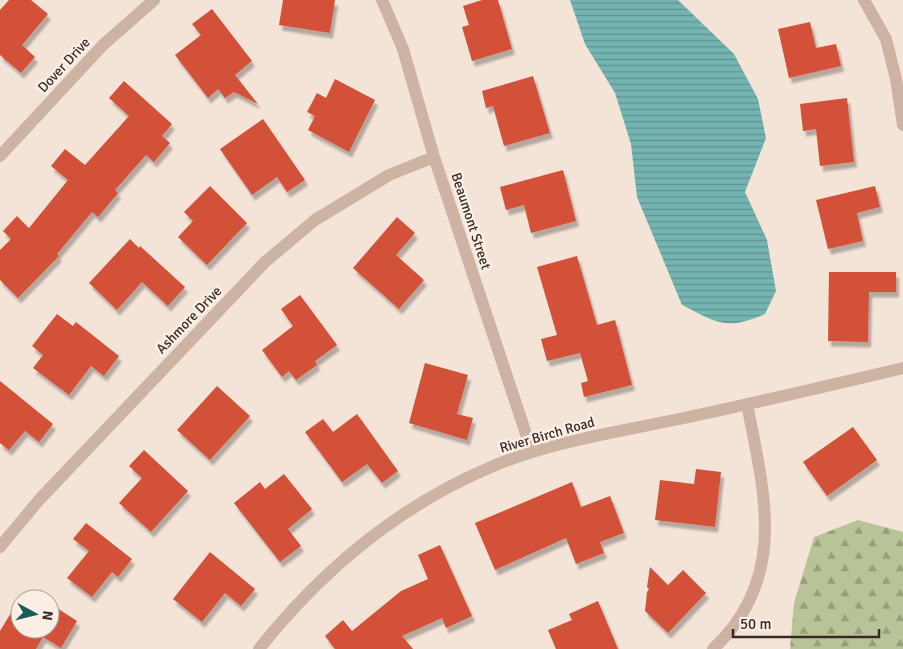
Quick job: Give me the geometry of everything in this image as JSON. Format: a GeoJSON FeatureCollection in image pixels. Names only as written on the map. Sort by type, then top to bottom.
{"type":"FeatureCollection","features":[{"type":"Feature","properties":{"kind":"street","name":"Dover Drive"},"geometry":{"type":"LineString","coordinates":[[0,156],[103,45],[154,0]]}},
{"type":"Feature","properties":{"kind":"street","name":"Beaumont Street"},"geometry":{"type":"LineString","coordinates":[[382,0],[403,50],[434,157],[532,452]]}},
{"type":"Feature","properties":{"kind":"street"},"geometry":{"type":"LineString","coordinates":[[864,0],[886,39],[896,79],[903,125]]}},
{"type":"Feature","properties":{"kind":"street","name":"Ashmore Drive"},"geometry":{"type":"LineString","coordinates":[[0,547],[39,500],[265,262],[315,220],[380,180],[434,157]]}},
{"type":"Feature","properties":{"kind":"street","name":"River Birch Road"},"geometry":{"type":"LineString","coordinates":[[259,649],[321,580],[369,539],[410,510],[454,484],[492,466],[532,452],[903,368]]}},
{"type":"Feature","properties":{"kind":"street"},"geometry":{"type":"LineString","coordinates":[[713,649],[739,618],[753,590],[763,560],[766,529],[765,498],[747,404]]}},
{"type":"Feature","properties":{"kind":"green space"},"geometry":{"type":"Polygon","coordinates":[[[858,520],[903,532],[903,649],[790,649],[794,603],[814,537],[858,520]]]}},
{"type":"Feature","properties":{"kind":"water"},"geometry":{"type":"Polygon","coordinates":[[[570,0],[678,0],[734,54],[758,99],[766,138],[745,192],[767,240],[776,291],[765,314],[740,322],[722,323],[682,305],[637,197],[631,144],[615,93],[585,44],[570,0]]]}},
{"type":"Feature","properties":{"kind":"building"},"geometry":{"type":"Polygon","coordinates":[[[9,0],[31,0],[48,14],[22,45],[35,57],[21,73],[0,55],[0,10],[9,0]]]}},
{"type":"Feature","properties":{"kind":"building"},"geometry":{"type":"Polygon","coordinates":[[[283,0],[335,0],[330,33],[279,25],[283,0]]]}},
{"type":"Feature","properties":{"kind":"building"},"geometry":{"type":"Polygon","coordinates":[[[482,0],[498,0],[512,49],[472,61],[462,27],[469,25],[463,6],[482,0]]]}},
{"type":"Feature","properties":{"kind":"building"},"geometry":{"type":"Polygon","coordinates":[[[212,9],[252,61],[235,75],[258,104],[234,92],[225,98],[218,89],[208,98],[175,55],[201,35],[192,24],[212,9]]]}},
{"type":"Feature","properties":{"kind":"building"},"geometry":{"type":"Polygon","coordinates":[[[810,22],[816,48],[836,44],[841,66],[789,78],[778,29],[810,22]]]}},
{"type":"Feature","properties":{"kind":"building"},"geometry":{"type":"Polygon","coordinates":[[[533,76],[550,133],[504,146],[493,106],[486,108],[482,91],[533,76]]]}},
{"type":"Feature","properties":{"kind":"building"},"geometry":{"type":"Polygon","coordinates":[[[335,79],[375,100],[349,152],[308,130],[315,116],[307,112],[317,93],[326,98],[335,79]]]}},
{"type":"Feature","properties":{"kind":"building"},"geometry":{"type":"Polygon","coordinates":[[[124,81],[172,124],[162,136],[170,143],[154,162],[146,155],[115,190],[118,193],[98,217],[92,212],[57,254],[59,256],[18,298],[0,280],[0,250],[11,239],[3,231],[17,216],[29,228],[68,180],[51,166],[65,149],[85,165],[129,116],[109,98],[124,81]]]}},
{"type":"Feature","properties":{"kind":"building"},"geometry":{"type":"Polygon","coordinates":[[[847,98],[854,162],[820,166],[816,129],[803,131],[800,104],[847,98]]]}},
{"type":"Feature","properties":{"kind":"building"},"geometry":{"type":"Polygon","coordinates":[[[263,119],[305,180],[287,192],[277,177],[252,195],[220,149],[263,119]]]}},
{"type":"Feature","properties":{"kind":"building"},"geometry":{"type":"Polygon","coordinates":[[[563,170],[576,221],[531,233],[524,205],[506,210],[500,187],[563,170]]]}},
{"type":"Feature","properties":{"kind":"building"},"geometry":{"type":"Polygon","coordinates":[[[210,186],[247,223],[207,265],[178,237],[193,221],[184,212],[210,186]]]}},
{"type":"Feature","properties":{"kind":"building"},"geometry":{"type":"Polygon","coordinates":[[[875,186],[880,207],[857,213],[863,241],[828,249],[816,200],[875,186]]]}},
{"type":"Feature","properties":{"kind":"building"},"geometry":{"type":"Polygon","coordinates":[[[397,217],[415,233],[396,255],[424,280],[399,309],[353,268],[397,217]]]}},
{"type":"Feature","properties":{"kind":"building"},"geometry":{"type":"Polygon","coordinates":[[[130,239],[185,287],[168,306],[142,282],[117,310],[89,283],[130,239]]]}},
{"type":"Feature","properties":{"kind":"building"},"geometry":{"type":"Polygon","coordinates":[[[577,256],[597,325],[615,320],[632,385],[584,397],[581,383],[588,381],[580,353],[547,361],[541,339],[557,335],[537,267],[577,256]]]}},
{"type":"Feature","properties":{"kind":"building"},"geometry":{"type":"Polygon","coordinates":[[[829,272],[896,272],[896,292],[869,292],[868,342],[828,341],[829,272]]]}},
{"type":"Feature","properties":{"kind":"building"},"geometry":{"type":"Polygon","coordinates":[[[300,295],[337,345],[315,361],[317,365],[296,380],[289,371],[282,377],[262,350],[293,326],[281,309],[300,295]]]}},
{"type":"Feature","properties":{"kind":"building"},"geometry":{"type":"Polygon","coordinates":[[[57,314],[73,326],[76,322],[119,356],[104,376],[91,366],[69,395],[33,368],[43,355],[32,346],[57,314]]]}},
{"type":"Feature","properties":{"kind":"building"},"geometry":{"type":"Polygon","coordinates":[[[425,363],[468,375],[457,414],[473,418],[467,440],[409,423],[425,363]]]}},
{"type":"Feature","properties":{"kind":"building"},"geometry":{"type":"Polygon","coordinates":[[[0,381],[53,424],[39,442],[25,431],[9,450],[0,443],[0,381]]]}},
{"type":"Feature","properties":{"kind":"building"},"geometry":{"type":"Polygon","coordinates":[[[217,386],[250,416],[210,460],[177,430],[217,386]]]}},
{"type":"Feature","properties":{"kind":"building"},"geometry":{"type":"Polygon","coordinates":[[[357,414],[398,471],[382,483],[367,464],[342,482],[305,432],[323,419],[333,432],[357,414]]]}},
{"type":"Feature","properties":{"kind":"building"},"geometry":{"type":"Polygon","coordinates":[[[853,427],[877,460],[827,496],[803,462],[853,427]]]}},
{"type":"Feature","properties":{"kind":"building"},"geometry":{"type":"Polygon","coordinates":[[[144,450],[188,491],[151,532],[119,503],[142,478],[129,466],[144,450]]]}},
{"type":"Feature","properties":{"kind":"building"},"geometry":{"type":"Polygon","coordinates":[[[696,469],[721,472],[715,527],[655,520],[660,480],[694,484],[696,469]]]}},
{"type":"Feature","properties":{"kind":"building"},"geometry":{"type":"Polygon","coordinates":[[[284,474],[312,509],[288,529],[301,546],[280,562],[234,503],[260,482],[265,489],[284,474]]]}},
{"type":"Feature","properties":{"kind":"building"},"geometry":{"type":"Polygon","coordinates":[[[572,482],[581,507],[610,496],[624,533],[600,542],[604,553],[576,564],[566,538],[495,570],[475,523],[572,482]]]}},
{"type":"Feature","properties":{"kind":"building"},"geometry":{"type":"Polygon","coordinates":[[[86,523],[132,559],[118,577],[112,572],[92,597],[67,578],[89,551],[73,539],[86,523]]]}},
{"type":"Feature","properties":{"kind":"building"},"geometry":{"type":"Polygon","coordinates":[[[440,545],[472,616],[446,628],[442,618],[402,636],[413,649],[335,649],[325,636],[343,620],[352,631],[401,591],[428,579],[418,555],[440,545]]]}},
{"type":"Feature","properties":{"kind":"building"},"geometry":{"type":"Polygon","coordinates":[[[210,552],[255,589],[241,606],[225,593],[202,622],[173,599],[210,552]]]}},
{"type":"Feature","properties":{"kind":"building"},"geometry":{"type":"Polygon","coordinates":[[[650,567],[668,585],[683,570],[706,593],[668,633],[645,611],[650,567]]]}},
{"type":"Feature","properties":{"kind":"building"},"geometry":{"type":"Polygon","coordinates":[[[598,601],[618,649],[556,649],[548,630],[572,620],[569,614],[598,601]]]}},
{"type":"Feature","properties":{"kind":"building"},"geometry":{"type":"Polygon","coordinates":[[[60,610],[77,621],[61,648],[46,639],[60,639],[60,610]]]}},
{"type":"Feature","properties":{"kind":"building"},"geometry":{"type":"Polygon","coordinates":[[[10,614],[10,639],[42,639],[36,649],[0,649],[0,631],[10,614]]]}}]}
